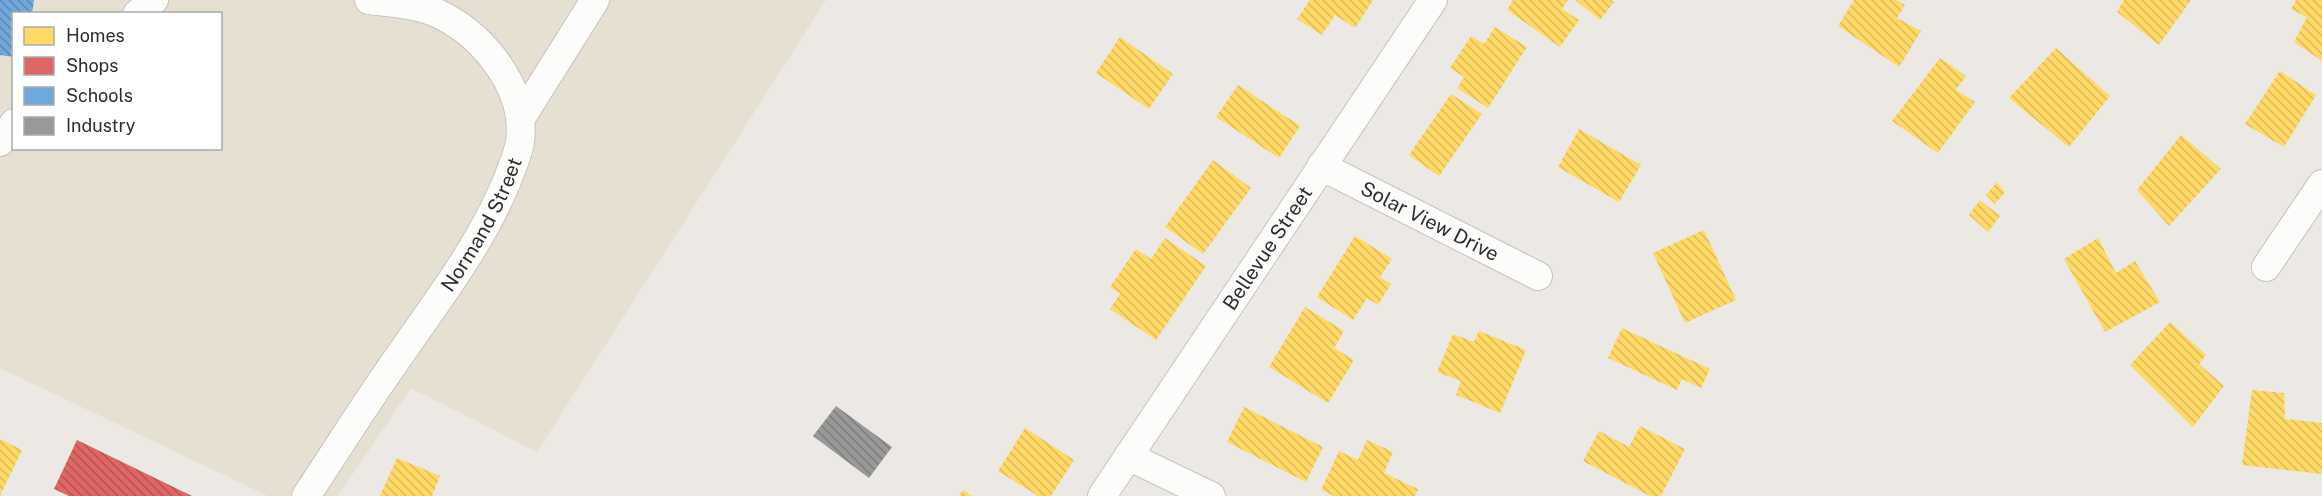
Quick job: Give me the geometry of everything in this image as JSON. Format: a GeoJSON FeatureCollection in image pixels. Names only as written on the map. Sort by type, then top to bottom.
{"type":"FeatureCollection","features":[{"type":"Feature","properties":{"kind":"street"},"geometry":{"type":"LineString","coordinates":[[139,12],[154,0]]}},
{"type":"Feature","properties":{"kind":"street","name":"Normand Street"},"geometry":{"type":"LineString","coordinates":[[306,496],[445,291],[496,206],[520,144],[521,118],[512,90],[492,55],[468,31],[439,14],[416,7],[369,0]]}},
{"type":"Feature","properties":{"kind":"street"},"geometry":{"type":"LineString","coordinates":[[521,118],[595,0]]}},
{"type":"Feature","properties":{"kind":"street","name":"Bellevue Street"},"geometry":{"type":"LineString","coordinates":[[1102,496],[1433,0]]}},
{"type":"Feature","properties":{"kind":"street"},"geometry":{"type":"LineString","coordinates":[[0,142],[12,126]]}},
{"type":"Feature","properties":{"kind":"street","name":"Solar View Drive"},"geometry":{"type":"LineString","coordinates":[[1321,166],[1538,276]]}},
{"type":"Feature","properties":{"kind":"street"},"geometry":{"type":"LineString","coordinates":[[2266,267],[2322,184]]}},
{"type":"Feature","properties":{"kind":"street"},"geometry":{"type":"LineString","coordinates":[[1128,456],[1211,496]]}},
{"type":"Feature","properties":{"kind":"shaded area"},"geometry":{"type":"Polygon","coordinates":[[[0,0],[826,0],[537,452],[411,388],[338,496],[268,496],[0,368],[0,0]]]}},
{"type":"Feature","properties":{"kind":"building: Homes"},"geometry":{"type":"Polygon","coordinates":[[[1310,0],[1373,0],[1355,28],[1335,15],[1322,35],[1297,19],[1310,0]]]}},
{"type":"Feature","properties":{"kind":"building: Homes"},"geometry":{"type":"Polygon","coordinates":[[[1513,0],[1568,0],[1562,9],[1579,20],[1560,47],[1507,10],[1513,0]]]}},
{"type":"Feature","properties":{"kind":"building: Homes"},"geometry":{"type":"Polygon","coordinates":[[[1575,0],[1611,0],[1614,2],[1600,20],[1575,0]]]}},
{"type":"Feature","properties":{"kind":"building: Homes"},"geometry":{"type":"Polygon","coordinates":[[[1854,0],[1896,0],[1905,5],[1897,18],[1921,31],[1899,67],[1838,26],[1854,0]]]}},
{"type":"Feature","properties":{"kind":"building: Homes"},"geometry":{"type":"Polygon","coordinates":[[[2124,0],[2191,0],[2159,45],[2117,12],[2124,0]]]}},
{"type":"Feature","properties":{"kind":"building: Homes"},"geometry":{"type":"Polygon","coordinates":[[[2296,0],[2322,0],[2322,61],[2294,42],[2307,17],[2291,9],[2296,0]]]}},
{"type":"Feature","properties":{"kind":"building: Homes"},"geometry":{"type":"Polygon","coordinates":[[[1495,27],[1527,47],[1488,108],[1457,88],[1464,77],[1450,68],[1471,36],[1484,44],[1495,27]]]}},
{"type":"Feature","properties":{"kind":"building: Homes"},"geometry":{"type":"Polygon","coordinates":[[[1120,37],[1173,74],[1149,109],[1096,73],[1120,37]]]}},
{"type":"Feature","properties":{"kind":"building: Homes"},"geometry":{"type":"Polygon","coordinates":[[[2056,48],[2110,96],[2069,147],[2009,98],[2056,48]]]}},
{"type":"Feature","properties":{"kind":"building: Homes"},"geometry":{"type":"Polygon","coordinates":[[[1940,58],[1966,76],[1956,90],[1975,102],[1938,153],[1892,121],[1940,58]]]}},
{"type":"Feature","properties":{"kind":"building: Homes"},"geometry":{"type":"Polygon","coordinates":[[[2280,71],[2316,95],[2284,147],[2245,124],[2280,71]]]}},
{"type":"Feature","properties":{"kind":"building: Homes"},"geometry":{"type":"Polygon","coordinates":[[[1238,85],[1300,126],[1279,158],[1216,117],[1238,85]]]}},
{"type":"Feature","properties":{"kind":"building: Homes"},"geometry":{"type":"Polygon","coordinates":[[[1451,94],[1482,114],[1439,176],[1409,155],[1451,94]]]}},
{"type":"Feature","properties":{"kind":"building: Homes"},"geometry":{"type":"Polygon","coordinates":[[[1579,129],[1641,165],[1619,202],[1558,167],[1579,129]]]}},
{"type":"Feature","properties":{"kind":"building: Homes"},"geometry":{"type":"Polygon","coordinates":[[[2181,135],[2221,169],[2169,226],[2137,190],[2181,135]]]}},
{"type":"Feature","properties":{"kind":"building: Homes"},"geometry":{"type":"Polygon","coordinates":[[[1213,160],[1251,188],[1203,254],[1165,227],[1213,160]]]}},
{"type":"Feature","properties":{"kind":"building: Homes"},"geometry":{"type":"Polygon","coordinates":[[[1997,182],[2005,192],[1995,204],[1986,195],[1997,182]]]}},
{"type":"Feature","properties":{"kind":"building: Homes"},"geometry":{"type":"Polygon","coordinates":[[[1980,200],[2000,216],[1988,232],[1969,215],[1980,200]]]}},
{"type":"Feature","properties":{"kind":"building: Homes"},"geometry":{"type":"Polygon","coordinates":[[[1704,230],[1736,300],[1685,323],[1653,253],[1704,230]]]}},
{"type":"Feature","properties":{"kind":"building: Homes"},"geometry":{"type":"Polygon","coordinates":[[[1355,236],[1392,259],[1380,277],[1391,284],[1378,305],[1367,298],[1353,320],[1317,297],[1355,236]]]}},
{"type":"Feature","properties":{"kind":"building: Homes"},"geometry":{"type":"Polygon","coordinates":[[[1165,238],[1206,266],[1156,340],[1110,309],[1120,294],[1110,287],[1136,249],[1151,259],[1165,238]]]}},
{"type":"Feature","properties":{"kind":"building: Homes"},"geometry":{"type":"Polygon","coordinates":[[[2098,238],[2116,273],[2135,261],[2160,302],[2105,332],[2064,259],[2098,238]]]}},
{"type":"Feature","properties":{"kind":"building: Homes"},"geometry":{"type":"Polygon","coordinates":[[[1305,307],[1344,331],[1334,348],[1354,360],[1328,403],[1269,367],[1305,307]]]}},
{"type":"Feature","properties":{"kind":"building: Homes"},"geometry":{"type":"Polygon","coordinates":[[[2170,322],[2206,355],[2199,364],[2224,386],[2193,427],[2130,365],[2170,322]]]}},
{"type":"Feature","properties":{"kind":"building: Homes"},"geometry":{"type":"Polygon","coordinates":[[[1622,328],[1710,369],[1701,388],[1682,379],[1677,390],[1608,358],[1622,328]]]}},
{"type":"Feature","properties":{"kind":"building: Homes"},"geometry":{"type":"Polygon","coordinates":[[[1479,331],[1526,350],[1500,413],[1456,395],[1461,381],[1437,372],[1453,334],[1474,342],[1479,331]]]}},
{"type":"Feature","properties":{"kind":"building: Homes"},"geometry":{"type":"Polygon","coordinates":[[[2252,390],[2284,393],[2285,419],[2322,423],[2322,474],[2242,465],[2252,390]]]}},
{"type":"Feature","properties":{"kind":"building: Homes"},"geometry":{"type":"Polygon","coordinates":[[[1244,407],[1323,447],[1306,482],[1227,442],[1244,407]]]}},
{"type":"Feature","properties":{"kind":"building: Homes"},"geometry":{"type":"Polygon","coordinates":[[[1640,426],[1685,449],[1661,496],[1650,496],[1583,461],[1599,431],[1629,447],[1640,426]]]}},
{"type":"Feature","properties":{"kind":"building: Homes"},"geometry":{"type":"Polygon","coordinates":[[[1025,428],[1074,460],[1051,496],[1038,496],[998,471],[1025,428]]]}},
{"type":"Feature","properties":{"kind":"building: Homes"},"geometry":{"type":"Polygon","coordinates":[[[0,439],[22,450],[0,496],[0,439]]]}},
{"type":"Feature","properties":{"kind":"building: Homes"},"geometry":{"type":"Polygon","coordinates":[[[1367,440],[1393,452],[1384,473],[1418,489],[1415,496],[1334,496],[1321,490],[1339,451],[1358,460],[1367,440]]]}},
{"type":"Feature","properties":{"kind":"building: Homes"},"geometry":{"type":"Polygon","coordinates":[[[397,458],[440,476],[432,496],[380,496],[397,458]]]}},
{"type":"Feature","properties":{"kind":"building: Homes"},"geometry":{"type":"Polygon","coordinates":[[[963,490],[972,496],[959,496],[963,490]]]}},
{"type":"Feature","properties":{"kind":"building: Shops"},"geometry":{"type":"Polygon","coordinates":[[[77,440],[192,496],[69,496],[54,489],[77,440]]]}},
{"type":"Feature","properties":{"kind":"building: Schools"},"geometry":{"type":"Polygon","coordinates":[[[0,0],[34,0],[32,12],[12,12],[12,57],[0,55],[0,0]]]}},
{"type":"Feature","properties":{"kind":"building: Industry"},"geometry":{"type":"Polygon","coordinates":[[[836,406],[892,447],[869,478],[813,436],[836,406]]]}}]}
